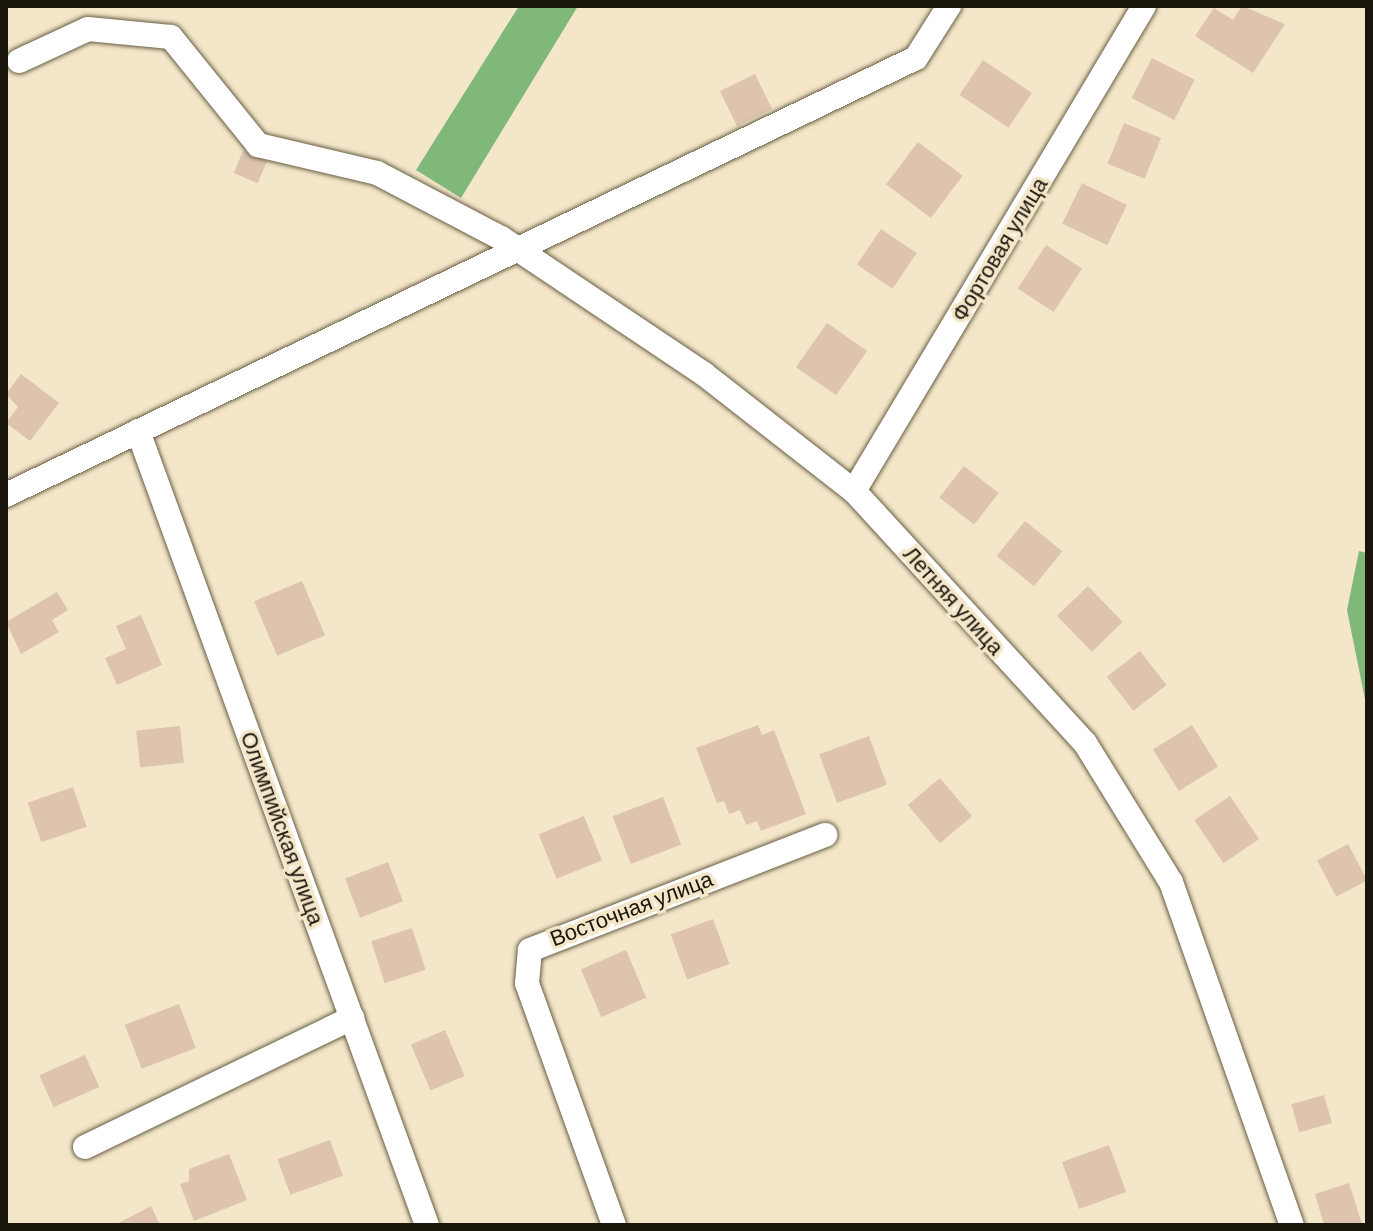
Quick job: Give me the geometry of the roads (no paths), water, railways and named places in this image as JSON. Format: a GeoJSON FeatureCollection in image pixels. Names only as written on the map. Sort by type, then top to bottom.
{"type":"FeatureCollection","features":[{"type":"Feature","properties":{"kind":"street"},"geometry":{"type":"LineString","coordinates":[[6,495],[916,58],[949,6]]}},
{"type":"Feature","properties":{"kind":"street","name":"Фортовая улица"},"geometry":{"type":"LineString","coordinates":[[854,491],[1144,6]]}},
{"type":"Feature","properties":{"kind":"street","name":"Летняя улица"},"geometry":{"type":"LineString","coordinates":[[19,61],[88,29],[171,37],[258,145],[377,173],[518,249],[704,374],[854,491],[1085,743],[1171,882],[1292,1225]]}},
{"type":"Feature","properties":{"kind":"street","name":"Олимпийская улица"},"geometry":{"type":"LineString","coordinates":[[138,431],[427,1225]]}},
{"type":"Feature","properties":{"kind":"street","name":"Восточная улица"},"geometry":{"type":"LineString","coordinates":[[614,1225],[527,983],[530,950],[825,835]]}},
{"type":"Feature","properties":{"kind":"street"},"geometry":{"type":"LineString","coordinates":[[85,1147],[352,1018]]}}]}
